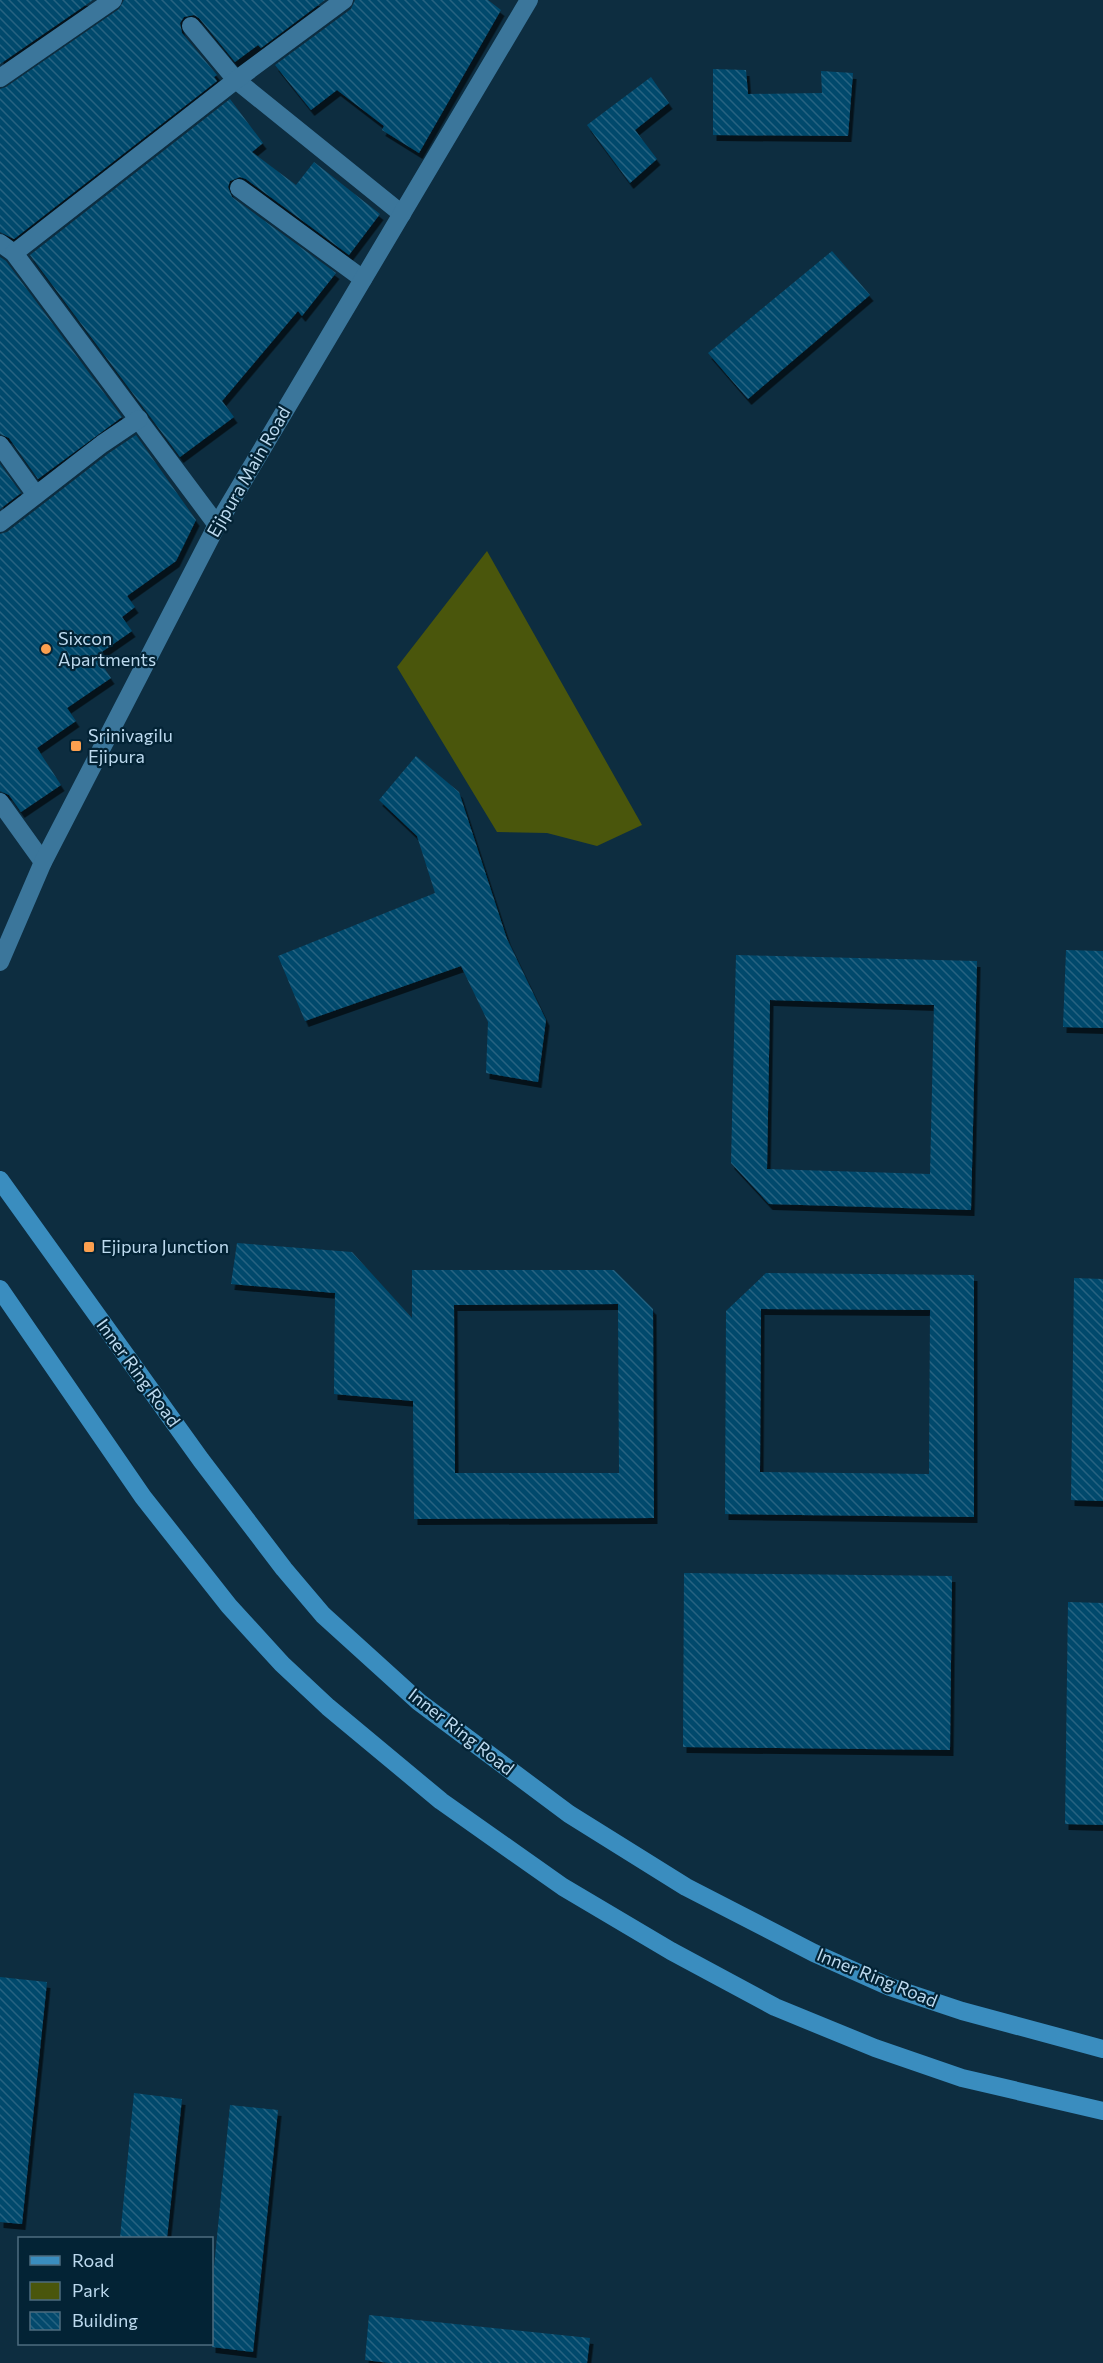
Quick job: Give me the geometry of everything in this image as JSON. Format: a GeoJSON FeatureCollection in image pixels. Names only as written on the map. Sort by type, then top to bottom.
{"type":"FeatureCollection","features":[{"type":"Feature","properties":{"kind":"main road","name":"Inner Ring Road"},"geometry":{"type":"LineString","coordinates":[[0,1180],[201,1460],[284,1569],[323,1615],[419,1701],[569,1814],[686,1887],[814,1953],[890,1987],[962,2011],[1103,2049]]}},
{"type":"Feature","properties":{"kind":"main road"},"geometry":{"type":"LineString","coordinates":[[0,1289],[143,1497],[229,1606],[282,1664],[328,1707],[441,1801],[563,1887],[671,1951],[775,2007],[875,2048],[962,2079],[1103,2111]]}},
{"type":"Feature","properties":{"kind":"street"},"geometry":{"type":"LineString","coordinates":[[0,78],[112,0]]}},
{"type":"Feature","properties":{"kind":"street"},"geometry":{"type":"LineString","coordinates":[[218,525],[7,248],[344,0]]}},
{"type":"Feature","properties":{"kind":"street","name":"Ejipura Main Road"},"geometry":{"type":"LineString","coordinates":[[0,962],[43,862],[218,525],[529,0]]}},
{"type":"Feature","properties":{"kind":"street"},"geometry":{"type":"LineString","coordinates":[[191,26],[236,80],[402,214]]}},
{"type":"Feature","properties":{"kind":"street"},"geometry":{"type":"LineString","coordinates":[[239,188],[363,279]]}},
{"type":"Feature","properties":{"kind":"street"},"geometry":{"type":"LineString","coordinates":[[0,523],[139,419]]}},
{"type":"Feature","properties":{"kind":"street"},"geometry":{"type":"LineString","coordinates":[[0,445],[36,495]]}},
{"type":"Feature","properties":{"kind":"street"},"geometry":{"type":"LineString","coordinates":[[0,802],[43,862]]}},
{"type":"Feature","properties":{"kind":"green space"},"geometry":{"type":"Polygon","coordinates":[[[487,551],[642,825],[597,846],[547,833],[497,832],[397,667],[487,551]]]}},
{"type":"Feature","properties":{"kind":"building"},"geometry":{"type":"Polygon","coordinates":[[[0,0],[93,0],[0,64],[0,0]]]}},
{"type":"Feature","properties":{"kind":"building"},"geometry":{"type":"Polygon","coordinates":[[[124,0],[325,0],[261,48],[258,45],[235,62],[199,18],[194,15],[184,17],[180,23],[182,33],[217,75],[214,77],[217,81],[14,239],[0,232],[0,89],[119,9],[124,0]]]}},
{"type":"Feature","properties":{"kind":"building"},"geometry":{"type":"Polygon","coordinates":[[[355,0],[488,0],[501,10],[419,153],[382,130],[384,126],[337,90],[311,110],[275,65],[351,9],[355,0]]]}},
{"type":"Feature","properties":{"kind":"building"},"geometry":{"type":"Polygon","coordinates":[[[713,69],[746,70],[748,94],[822,93],[821,71],[853,73],[848,136],[713,135],[713,69]]]}},
{"type":"Feature","properties":{"kind":"building"},"geometry":{"type":"Polygon","coordinates":[[[651,77],[669,103],[635,130],[657,159],[630,183],[587,125],[651,77]]]}},
{"type":"Feature","properties":{"kind":"building"},"geometry":{"type":"Polygon","coordinates":[[[230,99],[263,143],[252,152],[296,185],[314,162],[380,214],[349,255],[246,179],[240,177],[230,181],[228,187],[232,197],[336,273],[302,316],[298,311],[222,401],[234,417],[180,457],[30,255],[230,99]]]}},
{"type":"Feature","properties":{"kind":"building"},"geometry":{"type":"Polygon","coordinates":[[[832,251],[870,295],[748,399],[708,353],[832,251]]]}},
{"type":"Feature","properties":{"kind":"building"},"geometry":{"type":"Polygon","coordinates":[[[0,257],[6,261],[122,417],[38,479],[9,438],[0,434],[0,257]]]}},
{"type":"Feature","properties":{"kind":"building"},"geometry":{"type":"Polygon","coordinates":[[[136,435],[196,520],[176,561],[127,596],[135,607],[122,617],[132,631],[96,656],[111,678],[67,708],[76,721],[37,748],[61,785],[21,812],[9,795],[0,791],[0,534],[7,532],[109,453],[136,435]]]}},
{"type":"Feature","properties":{"kind":"building"},"geometry":{"type":"Polygon","coordinates":[[[0,464],[21,493],[0,509],[0,464]]]}},
{"type":"Feature","properties":{"kind":"building"},"geometry":{"type":"Polygon","coordinates":[[[416,756],[459,792],[507,939],[546,1020],[538,1082],[486,1073],[488,1022],[461,966],[305,1021],[278,956],[435,893],[417,836],[379,800],[416,756]]]}},
{"type":"Feature","properties":{"kind":"building"},"geometry":{"type":"Polygon","coordinates":[[[1066,950],[1103,951],[1103,1028],[1063,1027],[1066,950]]]}},
{"type":"Feature","properties":{"kind":"building"},"geometry":{"type":"Polygon","coordinates":[[[736,955],[977,961],[971,1210],[769,1204],[731,1163],[736,955]],[[770,1000],[767,1169],[930,1174],[934,1005],[770,1000]]]}},
{"type":"Feature","properties":{"kind":"building"},"geometry":{"type":"Polygon","coordinates":[[[237,1243],[352,1252],[412,1318],[412,1270],[614,1270],[653,1309],[654,1518],[414,1519],[413,1401],[334,1394],[335,1293],[231,1284],[237,1243]],[[618,1304],[454,1305],[455,1473],[619,1473],[618,1304]]]}},
{"type":"Feature","properties":{"kind":"building"},"geometry":{"type":"Polygon","coordinates":[[[766,1273],[974,1275],[974,1517],[725,1514],[726,1311],[766,1273]],[[761,1309],[760,1472],[929,1474],[930,1310],[761,1309]]]}},
{"type":"Feature","properties":{"kind":"building"},"geometry":{"type":"Polygon","coordinates":[[[1074,1278],[1103,1279],[1103,1501],[1071,1500],[1074,1278]]]}},
{"type":"Feature","properties":{"kind":"building"},"geometry":{"type":"Polygon","coordinates":[[[684,1573],[952,1576],[950,1750],[683,1747],[684,1573]]]}},
{"type":"Feature","properties":{"kind":"building"},"geometry":{"type":"Polygon","coordinates":[[[1068,1602],[1103,1603],[1103,1825],[1065,1824],[1068,1602]]]}},
{"type":"Feature","properties":{"kind":"building"},"geometry":{"type":"Polygon","coordinates":[[[0,1977],[47,1982],[22,2224],[0,2222],[0,1977]]]}},
{"type":"Feature","properties":{"kind":"building"},"geometry":{"type":"Polygon","coordinates":[[[134,2093],[182,2099],[167,2237],[120,2237],[134,2093]]]}},
{"type":"Feature","properties":{"kind":"building"},"geometry":{"type":"Polygon","coordinates":[[[230,2105],[278,2110],[253,2352],[212,2347],[213,2277],[230,2105]]]}},
{"type":"Feature","properties":{"kind":"building"},"geometry":{"type":"Polygon","coordinates":[[[369,2315],[590,2338],[587,2363],[389,2363],[365,2360],[369,2315]]]}},
{"type":"Feature","properties":{"kind":"place","name":"Sixcon Apartments"},"geometry":{"type":"Point","coordinates":[46,649]}},
{"type":"Feature","properties":{"kind":"place","name":"Srinivagilu Ejipura"},"geometry":{"type":"Point","coordinates":[76,746]}},
{"type":"Feature","properties":{"kind":"place","name":"Ejipura Junction"},"geometry":{"type":"Point","coordinates":[89,1247]}}]}
